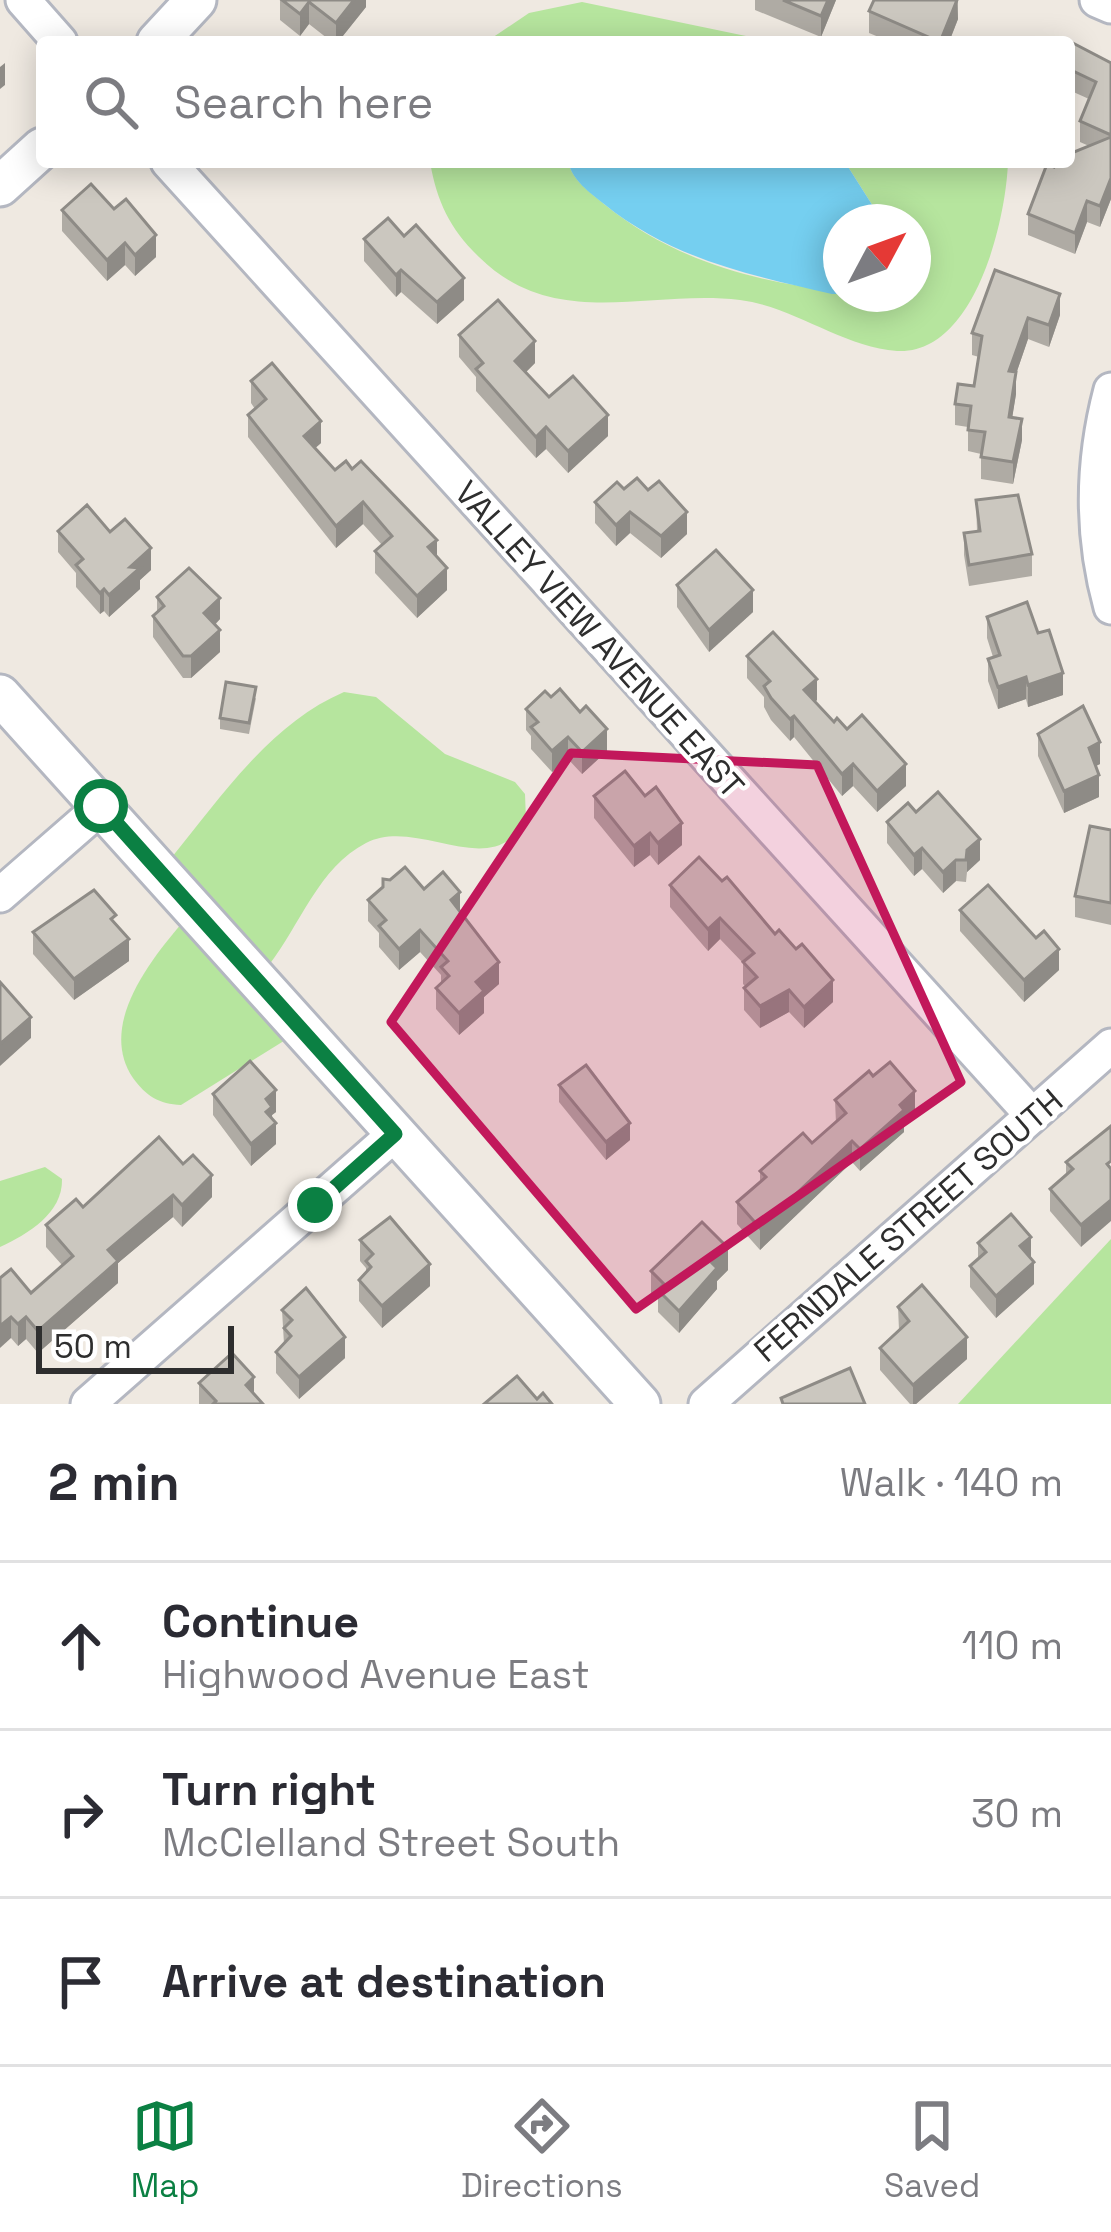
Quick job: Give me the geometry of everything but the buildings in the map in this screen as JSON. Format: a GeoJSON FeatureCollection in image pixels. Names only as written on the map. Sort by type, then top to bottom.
{"type":"FeatureCollection","features":[{"type":"Feature","properties":{"kind":"street"},"geometry":{"type":"LineString","coordinates":[[23,0],[55,36]]}},
{"type":"Feature","properties":{"kind":"street"},"geometry":{"type":"LineString","coordinates":[[163,36],[196,0]]}},
{"type":"Feature","properties":{"kind":"street"},"geometry":{"type":"LineString","coordinates":[[1097,0],[1111,6]]}},
{"type":"Feature","properties":{"kind":"street"},"geometry":{"type":"LineString","coordinates":[[0,186],[36,153]]}},
{"type":"Feature","properties":{"kind":"street","name":"VALLEY VIEW AVENUE EAST"},"geometry":{"type":"LineString","coordinates":[[173,168],[1032,1115]]}},
{"type":"Feature","properties":{"kind":"street"},"geometry":{"type":"LineString","coordinates":[[1111,390],[1098,452],[1096,496],[1111,607]]}},
{"type":"Feature","properties":{"kind":"street"},"geometry":{"type":"LineString","coordinates":[[0,695],[640,1404]]}},
{"type":"Feature","properties":{"kind":"street"},"geometry":{"type":"LineString","coordinates":[[0,896],[101,806]]}},
{"type":"Feature","properties":{"kind":"street","name":"FERNDALE STREET SOUTH"},"geometry":{"type":"LineString","coordinates":[[706,1404],[1111,1046]]}},
{"type":"Feature","properties":{"kind":"street"},"geometry":{"type":"LineString","coordinates":[[88,1404],[395,1134]]}},
{"type":"Feature","properties":{"kind":"highlighted area"},"geometry":{"type":"Polygon","coordinates":[[[571,753],[817,765],[961,1082],[636,1309],[391,1022],[571,753]]]}},
{"type":"Feature","properties":{"kind":"green space"},"geometry":{"type":"Polygon","coordinates":[[[582,2],[746,36],[495,36],[529,13],[582,2]]]}},
{"type":"Feature","properties":{"kind":"green space"},"geometry":{"type":"Polygon","coordinates":[[[432,168],[571,168],[604,204],[674,248],[750,276],[823,289],[823,312],[931,312],[931,204],[872,204],[849,168],[1008,168],[993,248],[966,308],[947,331],[924,346],[897,351],[857,342],[780,310],[740,300],[603,302],[539,294],[508,280],[479,257],[460,236],[441,202],[432,168]]]}},
{"type":"Feature","properties":{"kind":"green space"},"geometry":{"type":"Polygon","coordinates":[[[344,692],[376,697],[445,754],[515,782],[525,794],[526,820],[511,838],[494,847],[408,837],[366,843],[323,882],[269,965],[172,857],[270,742],[344,692]]]}},
{"type":"Feature","properties":{"kind":"green space"},"geometry":{"type":"Polygon","coordinates":[[[182,923],[287,1039],[181,1105],[160,1101],[138,1084],[124,1058],[121,1037],[124,1016],[143,975],[182,923]]]}},
{"type":"Feature","properties":{"kind":"green space"},"geometry":{"type":"Polygon","coordinates":[[[45,1167],[62,1179],[57,1202],[32,1229],[0,1247],[0,1181],[45,1167]]]}},
{"type":"Feature","properties":{"kind":"green space"},"geometry":{"type":"Polygon","coordinates":[[[1111,1239],[1111,1404],[958,1404],[1111,1239]]]}},
{"type":"Feature","properties":{"kind":"water"},"geometry":{"type":"Polygon","coordinates":[[[571,168],[849,168],[872,204],[823,204],[823,292],[684,252],[630,223],[587,190],[571,168]]]}},
{"type":"Feature","properties":{"kind":"route"},"geometry":{"type":"LineString","coordinates":[[101,806],[395,1134],[315,1205]]}}]}
